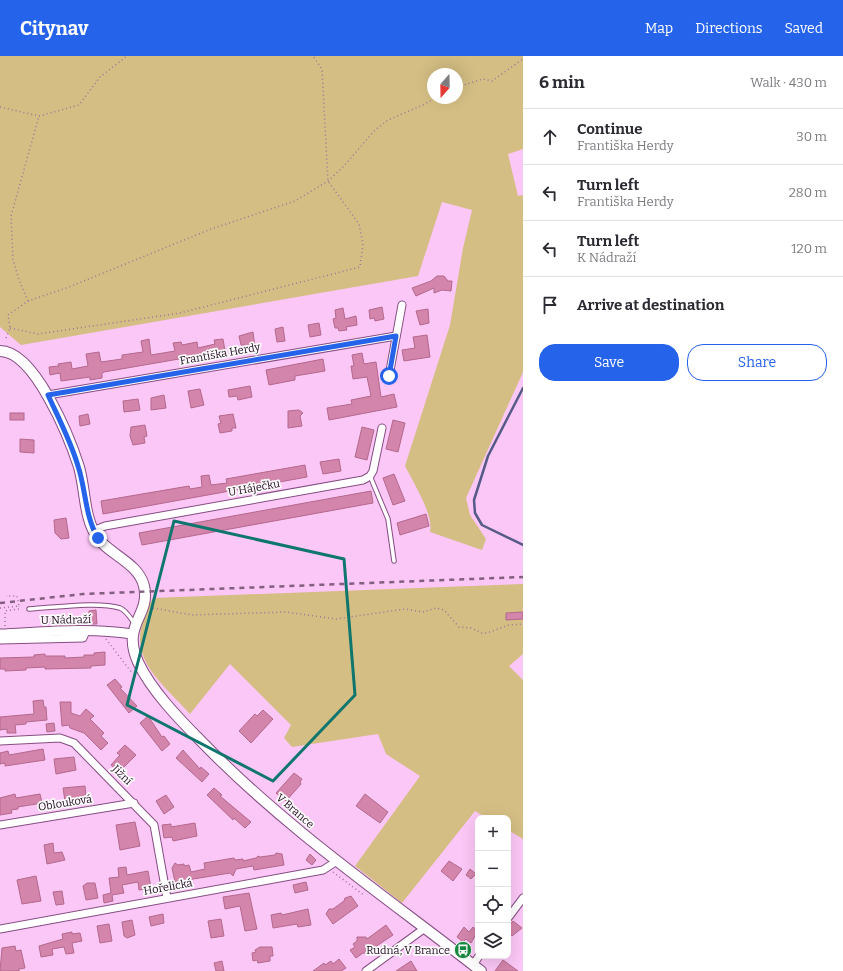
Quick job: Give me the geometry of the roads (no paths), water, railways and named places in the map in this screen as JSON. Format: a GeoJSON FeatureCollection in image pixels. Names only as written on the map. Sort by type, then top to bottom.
{"type":"FeatureCollection","features":[{"type":"Feature","properties":{"kind":"main road"},"geometry":{"type":"LineString","coordinates":[[0,351],[5,351],[17,356],[48,395],[68,437],[78,466],[93,531],[102,543],[127,563],[140,577],[145,592],[143,607],[134,630]]}},
{"type":"Feature","properties":{"kind":"main road","name":"V Brance"},"geometry":{"type":"LineString","coordinates":[[134,630],[133,646],[139,663],[171,710],[215,755],[311,841],[477,968]]}},
{"type":"Feature","properties":{"kind":"street"},"geometry":{"type":"LineString","coordinates":[[389,376],[402,305]]}},
{"type":"Feature","properties":{"kind":"street","name":"Františka Herdy"},"geometry":{"type":"LineString","coordinates":[[48,395],[396,336]]}},
{"type":"Feature","properties":{"kind":"street"},"geometry":{"type":"LineString","coordinates":[[370,476],[373,471],[382,428]]}},
{"type":"Feature","properties":{"kind":"street","name":"U Háječku"},"geometry":{"type":"LineString","coordinates":[[93,531],[105,526],[363,480],[370,476]]}},
{"type":"Feature","properties":{"kind":"street","name":"U Nádraží"},"geometry":{"type":"LineString","coordinates":[[2,636],[119,632],[134,630]]}},
{"type":"Feature","properties":{"kind":"street","name":"Jižní"},"geometry":{"type":"LineString","coordinates":[[0,741],[60,738],[74,743],[154,825],[167,898]]}},
{"type":"Feature","properties":{"kind":"street","name":"Oblouková"},"geometry":{"type":"LineString","coordinates":[[0,825],[134,803]]}},
{"type":"Feature","properties":{"kind":"street","name":"Hořelická"},"geometry":{"type":"LineString","coordinates":[[0,930],[323,870],[337,861]]}},
{"type":"Feature","properties":{"kind":"street"},"geometry":{"type":"LineString","coordinates":[[511,914],[523,898]]}},
{"type":"Feature","properties":{"kind":"street"},"geometry":{"type":"LineString","coordinates":[[366,971],[425,928]]}},
{"type":"Feature","properties":{"kind":"lane"},"geometry":{"type":"LineString","coordinates":[[370,476],[388,519],[394,561]]}},
{"type":"Feature","properties":{"kind":"lane"},"geometry":{"type":"LineString","coordinates":[[29,609],[98,606],[120,608],[124,610],[134,630]]}},
{"type":"Feature","properties":{"kind":"waterway"},"geometry":{"type":"LineString","coordinates":[[523,388],[488,456],[474,500],[475,513],[482,525],[523,545]]}},
{"type":"Feature","properties":{"kind":"railway"},"geometry":{"type":"LineString","coordinates":[[0,603],[83,594],[523,577]]}},
{"type":"Feature","properties":{"kind":"place","name":"Rudná, V Brance"},"geometry":{"type":"Point","coordinates":[463,950]}}]}
